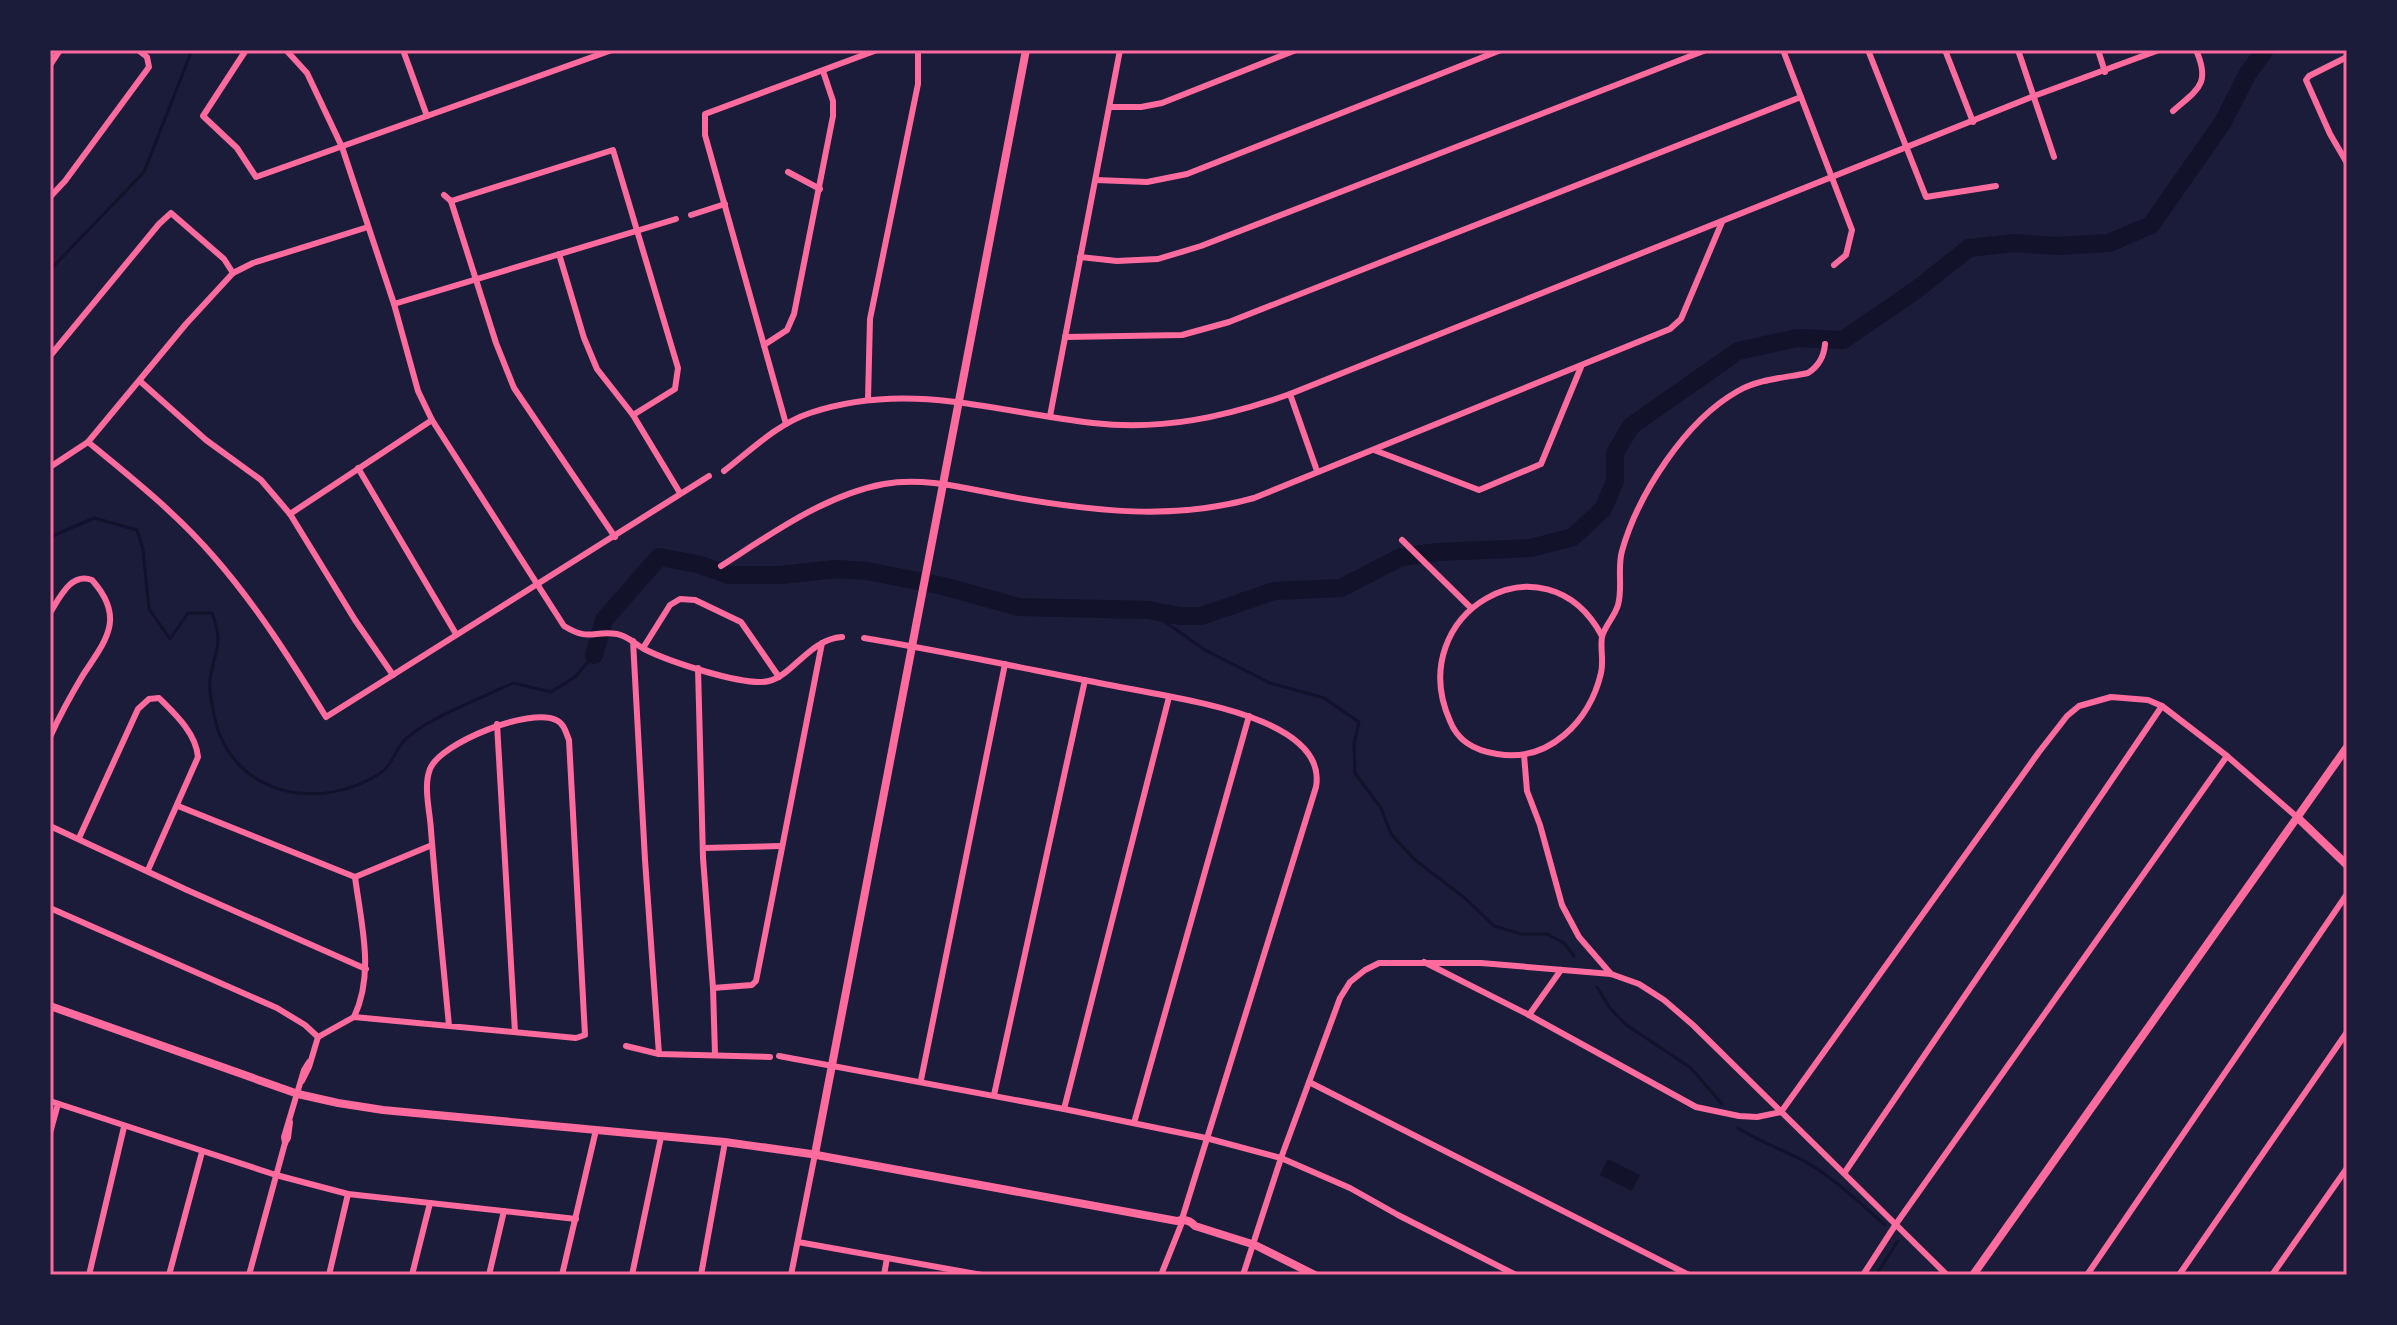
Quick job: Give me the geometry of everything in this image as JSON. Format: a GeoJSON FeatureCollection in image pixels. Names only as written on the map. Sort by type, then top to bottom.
{"type":"FeatureCollection","features":[{"type":"Feature","properties":{"kind":"street"},"geometry":{"type":"LineString","coordinates":[[50,65],[60,50]]}},
{"type":"Feature","properties":{"kind":"street"},"geometry":{"type":"LineString","coordinates":[[50,197],[149,67],[147,57],[138,50]]}},
{"type":"Feature","properties":{"kind":"street"},"geometry":{"type":"LineString","coordinates":[[246,50],[203,116],[237,148],[256,177],[612,50]]}},
{"type":"Feature","properties":{"kind":"street"},"geometry":{"type":"LineString","coordinates":[[286,50],[307,73],[342,147],[394,304],[418,391],[432,420],[564,626],[578,635],[615,634],[698,668],[751,681],[768,681],[779,677],[822,643],[842,637]]}},
{"type":"Feature","properties":{"kind":"street"},"geometry":{"type":"LineString","coordinates":[[403,50],[427,116]]}},
{"type":"Feature","properties":{"kind":"street"},"geometry":{"type":"LineString","coordinates":[[786,424],[705,135],[705,114],[877,50]]}},
{"type":"Feature","properties":{"kind":"street"},"geometry":{"type":"LineString","coordinates":[[868,399],[870,319],[918,84],[918,50]]}},
{"type":"Feature","properties":{"kind":"street"},"geometry":{"type":"LineString","coordinates":[[791,1275],[1026,50]]}},
{"type":"Feature","properties":{"kind":"street"},"geometry":{"type":"LineString","coordinates":[[1050,416],[1120,50]]}},
{"type":"Feature","properties":{"kind":"street"},"geometry":{"type":"LineString","coordinates":[[1110,107],[1162,103],[1296,50]]}},
{"type":"Feature","properties":{"kind":"street"},"geometry":{"type":"LineString","coordinates":[[1096,180],[1147,182],[1187,174],[1501,50]]}},
{"type":"Feature","properties":{"kind":"street"},"geometry":{"type":"LineString","coordinates":[[1080,257],[1117,261],[1158,259],[1201,246],[1706,50]]}},
{"type":"Feature","properties":{"kind":"street"},"geometry":{"type":"LineString","coordinates":[[1783,50],[1852,230],[1846,255],[1834,265]]}},
{"type":"Feature","properties":{"kind":"street"},"geometry":{"type":"LineString","coordinates":[[1868,50],[1926,197],[1996,186]]}},
{"type":"Feature","properties":{"kind":"street"},"geometry":{"type":"LineString","coordinates":[[1945,50],[1973,122]]}},
{"type":"Feature","properties":{"kind":"street"},"geometry":{"type":"LineString","coordinates":[[2018,50],[2054,157]]}},
{"type":"Feature","properties":{"kind":"street"},"geometry":{"type":"LineString","coordinates":[[2098,50],[2105,72]]}},
{"type":"Feature","properties":{"kind":"street"},"geometry":{"type":"LineString","coordinates":[[724,471],[786,424],[809,414],[868,399],[958,401],[1093,423],[1168,425],[1239,412],[2034,96],[2159,50]]}},
{"type":"Feature","properties":{"kind":"street"},"geometry":{"type":"LineString","coordinates":[[2173,111],[2197,89],[2204,78],[2204,68],[2196,50]]}},
{"type":"Feature","properties":{"kind":"street"},"geometry":{"type":"LineString","coordinates":[[2347,57],[2306,80],[2347,163]]}},
{"type":"Feature","properties":{"kind":"street"},"geometry":{"type":"LineString","coordinates":[[764,345],[787,330],[794,314],[833,116],[833,101],[823,71]]}},
{"type":"Feature","properties":{"kind":"street"},"geometry":{"type":"LineString","coordinates":[[1065,337],[1182,335],[1229,322],[1801,97]]}},
{"type":"Feature","properties":{"kind":"street"},"geometry":{"type":"LineString","coordinates":[[451,201],[613,150],[678,368],[675,389],[633,415]]}},
{"type":"Feature","properties":{"kind":"street"},"geometry":{"type":"LineString","coordinates":[[788,172],[820,189]]}},
{"type":"Feature","properties":{"kind":"street"},"geometry":{"type":"LineString","coordinates":[[444,195],[451,201],[514,388],[615,537]]}},
{"type":"Feature","properties":{"kind":"street"},"geometry":{"type":"LineString","coordinates":[[691,215],[725,204]]}},
{"type":"Feature","properties":{"kind":"street"},"geometry":{"type":"LineString","coordinates":[[50,356],[171,213],[224,259],[233,273]]}},
{"type":"Feature","properties":{"kind":"street"},"geometry":{"type":"LineString","coordinates":[[394,304],[676,219]]}},
{"type":"Feature","properties":{"kind":"street"},"geometry":{"type":"LineString","coordinates":[[721,566],[811,511],[834,500],[885,484],[915,482],[943,485],[1105,511],[1162,512],[1212,508],[1241,501],[1659,336],[1681,319],[1722,222]]}},
{"type":"Feature","properties":{"kind":"street"},"geometry":{"type":"LineString","coordinates":[[50,467],[88,442],[141,382],[186,324],[233,273],[253,263],[368,227]]}},
{"type":"Feature","properties":{"kind":"street"},"geometry":{"type":"LineString","coordinates":[[559,254],[584,338],[597,369],[633,415],[680,493]]}},
{"type":"Feature","properties":{"kind":"street"},"geometry":{"type":"LineString","coordinates":[[1602,636],[1619,604],[1619,568],[1625,542],[1655,478],[1671,454],[1691,430],[1736,392],[1751,385],[1808,373],[1816,368],[1822,359],[1825,344]]}},
{"type":"Feature","properties":{"kind":"street"},"geometry":{"type":"LineString","coordinates":[[1373,449],[1479,490],[1541,464],[1581,367]]}},
{"type":"Feature","properties":{"kind":"street"},"geometry":{"type":"LineString","coordinates":[[141,382],[206,440],[261,480],[290,514],[393,675]]}},
{"type":"Feature","properties":{"kind":"street"},"geometry":{"type":"LineString","coordinates":[[1290,394],[1317,471]]}},
{"type":"Feature","properties":{"kind":"street"},"geometry":{"type":"LineString","coordinates":[[290,514],[432,420]]}},
{"type":"Feature","properties":{"kind":"street"},"geometry":{"type":"LineString","coordinates":[[88,442],[153,496],[214,557],[282,647],[326,717],[709,476]]}},
{"type":"Feature","properties":{"kind":"street"},"geometry":{"type":"LineString","coordinates":[[358,468],[456,634]]}},
{"type":"Feature","properties":{"kind":"street"},"geometry":{"type":"LineString","coordinates":[[1402,540],[1471,608]]}},
{"type":"Feature","properties":{"kind":"street"},"geometry":{"type":"LineString","coordinates":[[50,613],[74,580],[80,578],[92,580],[107,601],[110,612],[104,644],[71,695],[50,737]]}},
{"type":"Feature","properties":{"kind":"street"},"geometry":{"type":"LineString","coordinates":[[1533,587],[1550,591],[1581,607],[1602,636],[1604,654],[1593,697],[1580,719],[1564,736],[1542,750],[1524,755],[1503,755],[1472,747],[1459,737],[1443,702],[1440,666],[1450,636],[1471,608],[1482,599],[1505,589],[1533,587]]}},
{"type":"Feature","properties":{"kind":"street"},"geometry":{"type":"LineString","coordinates":[[643,648],[670,605],[680,599],[695,600],[741,622],[779,677]]}},
{"type":"Feature","properties":{"kind":"street"},"geometry":{"type":"LineString","coordinates":[[864,638],[1169,697],[1249,716],[1266,723],[1312,756],[1318,776],[1161,1275]]}},
{"type":"Feature","properties":{"kind":"street"},"geometry":{"type":"LineString","coordinates":[[633,641],[659,1054]]}},
{"type":"Feature","properties":{"kind":"street"},"geometry":{"type":"LineString","coordinates":[[713,988],[752,985],[756,981],[822,643]]}},
{"type":"Feature","properties":{"kind":"street"},"geometry":{"type":"LineString","coordinates":[[921,1080],[1005,664]]}},
{"type":"Feature","properties":{"kind":"street"},"geometry":{"type":"LineString","coordinates":[[698,668],[703,848],[715,1054]]}},
{"type":"Feature","properties":{"kind":"street"},"geometry":{"type":"LineString","coordinates":[[994,1095],[1085,680]]}},
{"type":"Feature","properties":{"kind":"street"},"geometry":{"type":"LineString","coordinates":[[79,838],[138,709],[154,697],[159,698],[177,716],[198,749],[197,765],[148,870]]}},
{"type":"Feature","properties":{"kind":"street"},"geometry":{"type":"LineString","coordinates":[[1064,1109],[1169,697]]}},
{"type":"Feature","properties":{"kind":"street"},"geometry":{"type":"LineString","coordinates":[[1424,962],[1529,1015],[1696,1107],[1739,1116],[1757,1117],[1781,1112],[2067,716],[2079,706],[2111,697],[2148,700],[2162,706],[2227,756],[2347,865]]}},
{"type":"Feature","properties":{"kind":"street"},"geometry":{"type":"LineString","coordinates":[[1845,1172],[2162,706]]}},
{"type":"Feature","properties":{"kind":"street"},"geometry":{"type":"LineString","coordinates":[[1134,1123],[1249,716]]}},
{"type":"Feature","properties":{"kind":"street"},"geometry":{"type":"LineString","coordinates":[[249,1275],[285,1143],[284,1137],[318,1037],[354,1017],[449,1026],[515,1032],[583,1037],[587,1031],[569,740],[562,724],[555,719],[534,718],[497,724],[438,758],[430,768],[432,845],[449,1026]]}},
{"type":"Feature","properties":{"kind":"street"},"geometry":{"type":"LineString","coordinates":[[497,724],[515,1032]]}},
{"type":"Feature","properties":{"kind":"street"},"geometry":{"type":"LineString","coordinates":[[1973,1275],[2347,747]]}},
{"type":"Feature","properties":{"kind":"street"},"geometry":{"type":"LineString","coordinates":[[1524,755],[1527,791],[1540,825],[1562,905],[1579,937],[1611,974]]}},
{"type":"Feature","properties":{"kind":"street"},"geometry":{"type":"LineString","coordinates":[[1863,1275],[2227,756]]}},
{"type":"Feature","properties":{"kind":"street"},"geometry":{"type":"LineString","coordinates":[[178,806],[355,877],[432,845]]}},
{"type":"Feature","properties":{"kind":"street"},"geometry":{"type":"LineString","coordinates":[[50,826],[366,969]]}},
{"type":"Feature","properties":{"kind":"street"},"geometry":{"type":"LineString","coordinates":[[703,848],[781,846]]}},
{"type":"Feature","properties":{"kind":"street"},"geometry":{"type":"LineString","coordinates":[[354,1017],[365,987],[366,969],[355,877]]}},
{"type":"Feature","properties":{"kind":"street"},"geometry":{"type":"LineString","coordinates":[[2087,1275],[2347,894]]}},
{"type":"Feature","properties":{"kind":"street"},"geometry":{"type":"LineString","coordinates":[[51,911],[277,1008],[318,1037]]}},
{"type":"Feature","properties":{"kind":"street"},"geometry":{"type":"LineString","coordinates":[[1243,1275],[1281,1158],[1340,998],[1350,982],[1379,963],[1424,962],[1481,963],[1611,974],[1639,984],[1693,1025],[1947,1275]]}},
{"type":"Feature","properties":{"kind":"street"},"geometry":{"type":"LineString","coordinates":[[1529,1015],[1561,970]]}},
{"type":"Feature","properties":{"kind":"street"},"geometry":{"type":"LineString","coordinates":[[50,1006],[298,1094],[383,1110],[725,1142],[815,1154],[1191,1222],[1195,1226],[1255,1245],[1315,1275]]}},
{"type":"Feature","properties":{"kind":"street"},"geometry":{"type":"LineString","coordinates":[[2179,1275],[2347,1032]]}},
{"type":"Feature","properties":{"kind":"street"},"geometry":{"type":"LineString","coordinates":[[626,1046],[659,1054],[770,1057]]}},
{"type":"Feature","properties":{"kind":"street"},"geometry":{"type":"LineString","coordinates":[[779,1056],[921,1080],[1134,1123],[1281,1158],[1350,1188],[1516,1275]]}},
{"type":"Feature","properties":{"kind":"street"},"geometry":{"type":"LineString","coordinates":[[1309,1082],[1689,1275]]}},
{"type":"Feature","properties":{"kind":"street"},"geometry":{"type":"LineString","coordinates":[[50,1101],[202,1152],[348,1194],[576,1219]]}},
{"type":"Feature","properties":{"kind":"street"},"geometry":{"type":"LineString","coordinates":[[50,1133],[58,1104]]}},
{"type":"Feature","properties":{"kind":"street"},"geometry":{"type":"LineString","coordinates":[[89,1275],[124,1127]]}},
{"type":"Feature","properties":{"kind":"street"},"geometry":{"type":"LineString","coordinates":[[562,1275],[596,1130]]}},
{"type":"Feature","properties":{"kind":"street"},"geometry":{"type":"LineString","coordinates":[[632,1275],[661,1137]]}},
{"type":"Feature","properties":{"kind":"street"},"geometry":{"type":"LineString","coordinates":[[701,1275],[725,1142]]}},
{"type":"Feature","properties":{"kind":"street"},"geometry":{"type":"LineString","coordinates":[[169,1275],[202,1152]]}},
{"type":"Feature","properties":{"kind":"street"},"geometry":{"type":"LineString","coordinates":[[2272,1275],[2347,1168]]}},
{"type":"Feature","properties":{"kind":"street"},"geometry":{"type":"LineString","coordinates":[[329,1275],[348,1194]]}},
{"type":"Feature","properties":{"kind":"street"},"geometry":{"type":"LineString","coordinates":[[412,1275],[430,1203]]}},
{"type":"Feature","properties":{"kind":"street"},"geometry":{"type":"LineString","coordinates":[[489,1275],[504,1211]]}},
{"type":"Feature","properties":{"kind":"street"},"geometry":{"type":"LineString","coordinates":[[798,1242],[982,1275]]}},
{"type":"Feature","properties":{"kind":"street"},"geometry":{"type":"LineString","coordinates":[[884,1275],[887,1258]]}},
{"type":"Feature","properties":{"kind":"shaded area"},"geometry":{"type":"Polygon","coordinates":[[[1608,1159],[1640,1175],[1632,1191],[1600,1175],[1608,1159]]]}},
{"type":"Feature","properties":{"kind":"waterway"},"geometry":{"type":"LineString","coordinates":[[50,270],[144,172],[192,50]]}},
{"type":"Feature","properties":{"kind":"waterway"},"geometry":{"type":"LineString","coordinates":[[594,655],[604,620],[659,557],[697,564],[729,575],[781,575],[836,569],[867,571],[943,586],[1019,607],[1148,610],[1201,616],[1274,591],[1341,588],[1401,557],[1438,552],[1531,548],[1573,537],[1603,509],[1615,481],[1615,453],[1631,426],[1738,351],[1797,338],[1843,340],[1916,290],[1969,248],[2014,243],[2057,246],[2109,243],[2151,225],[2223,122],[2248,73],[2265,50]]}},
{"type":"Feature","properties":{"kind":"waterway"},"geometry":{"type":"LineString","coordinates":[[50,537],[94,518],[137,530],[143,549],[149,609],[170,639],[188,613],[212,613],[218,640],[210,679],[211,698],[219,733],[231,755],[247,772],[267,784],[288,791],[311,794],[334,792],[357,785],[384,770],[405,740],[432,721],[513,683],[551,692],[575,677],[594,655]]}},
{"type":"Feature","properties":{"kind":"waterway"},"geometry":{"type":"LineString","coordinates":[[1148,610],[1205,650],[1270,683],[1324,698],[1359,722],[1354,744],[1355,773],[1381,808],[1391,834],[1414,859],[1466,899],[1494,926],[1521,934],[1547,934],[1564,943],[1574,956]]}},
{"type":"Feature","properties":{"kind":"waterway"},"geometry":{"type":"LineString","coordinates":[[1597,987],[1625,1024],[1691,1068],[1722,1104]]}},
{"type":"Feature","properties":{"kind":"waterway"},"geometry":{"type":"LineString","coordinates":[[1738,1128],[1817,1169],[1885,1225]]}},
{"type":"Feature","properties":{"kind":"waterway"},"geometry":{"type":"LineString","coordinates":[[1876,1275],[1898,1241]]}}]}
